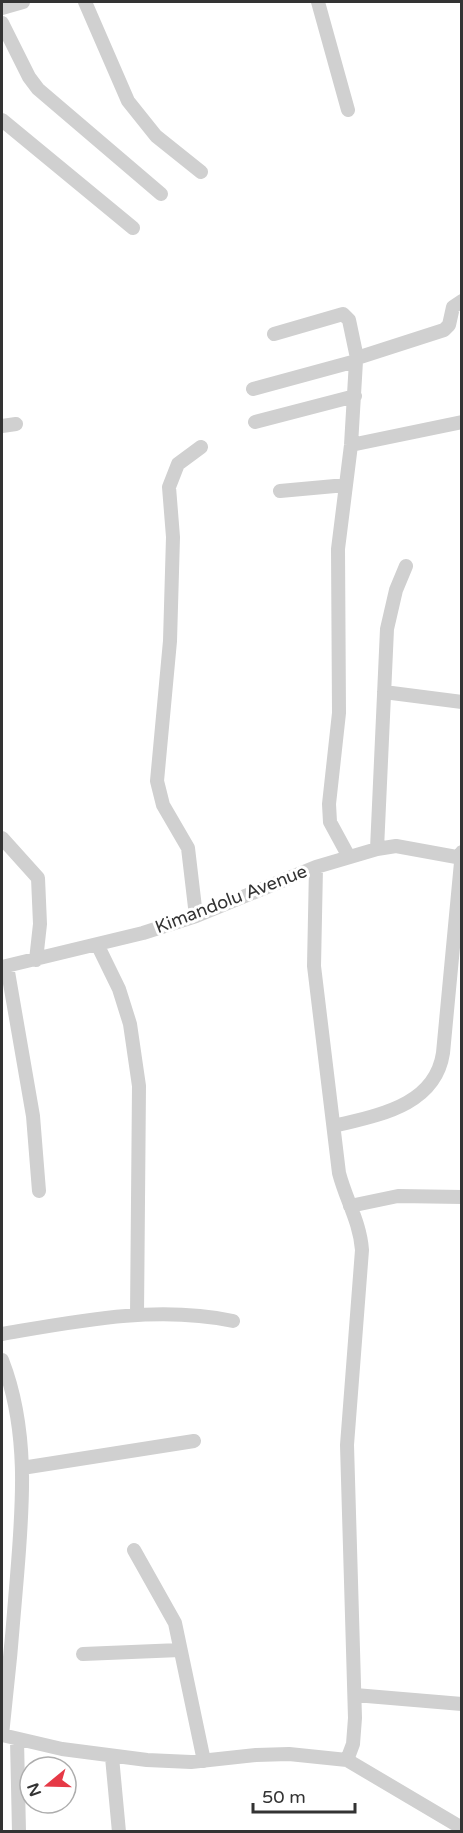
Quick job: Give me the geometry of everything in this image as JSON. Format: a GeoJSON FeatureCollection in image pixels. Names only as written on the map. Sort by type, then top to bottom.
{"type":"FeatureCollection","features":[{"type":"Feature","properties":{"kind":"street"},"geometry":{"type":"LineString","coordinates":[[2,8],[23,2]]}},
{"type":"Feature","properties":{"kind":"street"},"geometry":{"type":"LineString","coordinates":[[85,2],[128,101],[156,136],[201,172]]}},
{"type":"Feature","properties":{"kind":"street"},"geometry":{"type":"LineString","coordinates":[[318,2],[348,110]]}},
{"type":"Feature","properties":{"kind":"street"},"geometry":{"type":"LineString","coordinates":[[2,23],[29,77],[38,89],[161,194]]}},
{"type":"Feature","properties":{"kind":"street"},"geometry":{"type":"LineString","coordinates":[[2,120],[133,228]]}},
{"type":"Feature","properties":{"kind":"street"},"geometry":{"type":"LineString","coordinates":[[253,389],[444,330],[449,325],[453,307],[462,301]]}},
{"type":"Feature","properties":{"kind":"street"},"geometry":{"type":"LineString","coordinates":[[274,334],[343,314],[349,320],[356,359],[351,445],[338,559],[339,713],[329,814],[349,857]]}},
{"type":"Feature","properties":{"kind":"street"},"geometry":{"type":"LineString","coordinates":[[255,422],[355,396]]}},
{"type":"Feature","properties":{"kind":"street"},"geometry":{"type":"LineString","coordinates":[[351,445],[462,422]]}},
{"type":"Feature","properties":{"kind":"street"},"geometry":{"type":"LineString","coordinates":[[2,426],[16,424]]}},
{"type":"Feature","properties":{"kind":"street"},"geometry":{"type":"LineString","coordinates":[[196,916],[188,848],[163,805],[157,781],[160,727],[168,671],[172,596],[173,537],[169,487],[178,464],[201,447]]}},
{"type":"Feature","properties":{"kind":"street"},"geometry":{"type":"LineString","coordinates":[[280,491],[346,485]]}},
{"type":"Feature","properties":{"kind":"street"},"geometry":{"type":"LineString","coordinates":[[377,849],[387,629],[396,590],[406,566]]}},
{"type":"Feature","properties":{"kind":"street"},"geometry":{"type":"LineString","coordinates":[[384,692],[462,702]]}},
{"type":"Feature","properties":{"kind":"street"},"geometry":{"type":"LineString","coordinates":[[2,838],[38,878],[40,924],[36,960]]}},
{"type":"Feature","properties":{"kind":"street","name":"Kimandolu Avenue"},"geometry":{"type":"LineString","coordinates":[[4,966],[98,946],[196,916],[315,867],[377,849],[396,846],[461,856]]}},
{"type":"Feature","properties":{"kind":"street"},"geometry":{"type":"LineString","coordinates":[[334,1126],[384,1113],[407,1104],[422,1094],[437,1076],[443,1053],[461,856]]}},
{"type":"Feature","properties":{"kind":"street"},"geometry":{"type":"LineString","coordinates":[[315,867],[314,966],[339,1173],[357,1221],[362,1250],[347,1445],[355,1695],[353,1744],[347,1760]]}},
{"type":"Feature","properties":{"kind":"street"},"geometry":{"type":"LineString","coordinates":[[98,946],[119,989],[130,1024],[139,1086],[137,1314]]}},
{"type":"Feature","properties":{"kind":"street"},"geometry":{"type":"LineString","coordinates":[[4,966],[33,1116],[39,1191]]}},
{"type":"Feature","properties":{"kind":"street"},"geometry":{"type":"LineString","coordinates":[[350,1206],[398,1196],[462,1197]]}},
{"type":"Feature","properties":{"kind":"street"},"geometry":{"type":"LineString","coordinates":[[2,1334],[137,1314],[205,1316],[233,1321]]}},
{"type":"Feature","properties":{"kind":"street"},"geometry":{"type":"LineString","coordinates":[[2,1360],[16,1408],[22,1468],[16,1590],[2,1735],[17,1740],[112,1757],[204,1761],[289,1754],[347,1760],[462,1828]]}},
{"type":"Feature","properties":{"kind":"street"},"geometry":{"type":"LineString","coordinates":[[22,1468],[194,1441]]}},
{"type":"Feature","properties":{"kind":"street"},"geometry":{"type":"LineString","coordinates":[[134,1550],[169,1610],[204,1761]]}},
{"type":"Feature","properties":{"kind":"street"},"geometry":{"type":"LineString","coordinates":[[2,1592],[16,1590]]}},
{"type":"Feature","properties":{"kind":"street"},"geometry":{"type":"LineString","coordinates":[[83,1654],[180,1650]]}},
{"type":"Feature","properties":{"kind":"street"},"geometry":{"type":"LineString","coordinates":[[355,1695],[462,1704]]}},
{"type":"Feature","properties":{"kind":"street"},"geometry":{"type":"LineString","coordinates":[[17,1740],[19,1832]]}},
{"type":"Feature","properties":{"kind":"street"},"geometry":{"type":"LineString","coordinates":[[112,1757],[118,1832]]}}]}
